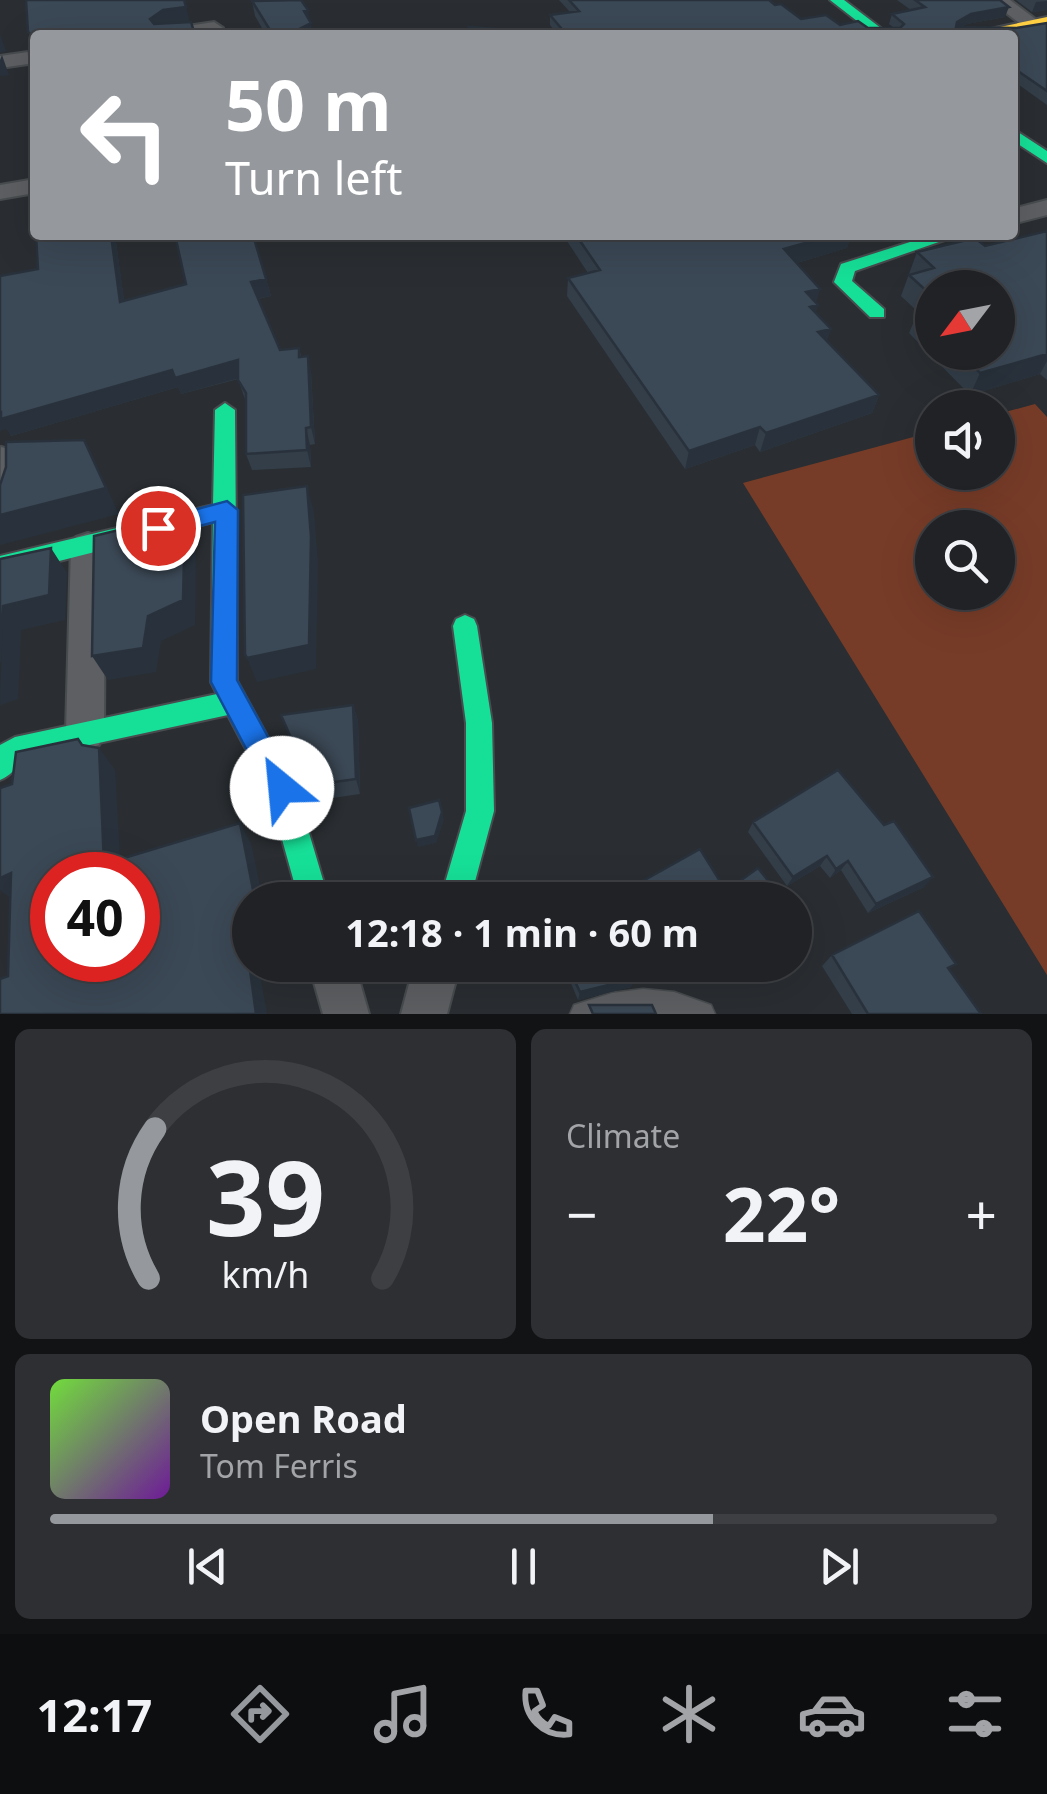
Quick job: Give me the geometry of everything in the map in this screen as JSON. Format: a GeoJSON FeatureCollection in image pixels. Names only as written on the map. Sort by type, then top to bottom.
{"type":"FeatureCollection","features":[{"type":"Feature","properties":{"kind":"street"},"geometry":{"type":"LineString","coordinates":[[836,0],[876,30]]}},
{"type":"Feature","properties":{"kind":"street"},"geometry":{"type":"LineString","coordinates":[[998,0],[1040,22]]}},
{"type":"Feature","properties":{"kind":"street"},"geometry":{"type":"LineString","coordinates":[[996,30],[1040,22]]}},
{"type":"Feature","properties":{"kind":"street"},"geometry":{"type":"LineString","coordinates":[[0,62],[30,57]]}},
{"type":"Feature","properties":{"kind":"street"},"geometry":{"type":"LineString","coordinates":[[1018,136],[1047,158]]}},
{"type":"Feature","properties":{"kind":"street"},"geometry":{"type":"LineString","coordinates":[[0,192],[30,187]]}},
{"type":"Feature","properties":{"kind":"street"},"geometry":{"type":"LineString","coordinates":[[1018,215],[1047,207]]}},
{"type":"Feature","properties":{"kind":"street"},"geometry":{"type":"LineString","coordinates":[[877,313],[843,282],[847,268],[934,240]]}},
{"type":"Feature","properties":{"kind":"street"},"geometry":{"type":"LineString","coordinates":[[225,410],[224,682],[282,788],[309,882]]}},
{"type":"Feature","properties":{"kind":"street"},"geometry":{"type":"LineString","coordinates":[[0,507],[1,458]]}},
{"type":"Feature","properties":{"kind":"street"},"geometry":{"type":"LineString","coordinates":[[0,566],[227,510]]}},
{"type":"Feature","properties":{"kind":"street"},"geometry":{"type":"LineString","coordinates":[[85,732],[88,546]]}},
{"type":"Feature","properties":{"kind":"street"},"geometry":{"type":"LineString","coordinates":[[460,882],[480,811],[479,723],[465,626]]}},
{"type":"Feature","properties":{"kind":"street"},"geometry":{"type":"LineString","coordinates":[[0,767],[9,754],[25,746],[234,702]]}},
{"type":"Feature","properties":{"kind":"street"},"geometry":{"type":"LineString","coordinates":[[337,982],[346,1014]]}},
{"type":"Feature","properties":{"kind":"street"},"geometry":{"type":"LineString","coordinates":[[424,1014],[433,982]]}},
{"type":"Feature","properties":{"kind":"lane"},"geometry":{"type":"LineString","coordinates":[[582,1014],[634,1002],[669,1002],[702,1014]]}},
{"type":"Feature","properties":{"kind":"shaded area"},"geometry":{"type":"Polygon","coordinates":[[[1035,404],[1047,417],[1047,975],[743,483],[915,437],[915,490],[1015,490],[1015,409],[1035,404]]]}},
{"type":"Feature","properties":{"kind":"building"},"geometry":{"type":"Polygon","coordinates":[[[26,0],[184,0],[186,7],[163,10],[150,19],[154,24],[191,22],[193,30],[30,30],[26,0]]]}},
{"type":"Feature","properties":{"kind":"building"},"geometry":{"type":"Polygon","coordinates":[[[301,0],[311,23],[297,30],[270,30],[252,1],[301,0]]]}},
{"type":"Feature","properties":{"kind":"building"},"geometry":{"type":"Polygon","coordinates":[[[569,0],[769,0],[801,19],[826,15],[840,25],[858,21],[868,28],[900,28],[904,24],[892,14],[925,7],[915,0],[1000,0],[1009,7],[971,14],[957,22],[956,27],[1016,28],[1047,23],[1047,91],[1018,71],[1018,30],[563,30],[550,15],[579,11],[569,0]]]}},
{"type":"Feature","properties":{"kind":"building"},"geometry":{"type":"Polygon","coordinates":[[[1047,231],[1047,354],[1015,363],[1015,270],[927,270],[934,268],[917,252],[967,240],[978,240],[985,246],[1047,231]]]}},
{"type":"Feature","properties":{"kind":"building"},"geometry":{"type":"Polygon","coordinates":[[[36,240],[112,240],[120,302],[186,284],[176,240],[254,240],[266,279],[251,282],[280,350],[299,348],[299,357],[308,356],[311,427],[306,428],[307,450],[246,454],[246,393],[238,380],[238,360],[175,378],[172,370],[1,419],[0,276],[38,269],[36,240]]]}},
{"type":"Feature","properties":{"kind":"building"},"geometry":{"type":"Polygon","coordinates":[[[579,240],[816,240],[784,249],[820,289],[806,292],[818,305],[810,307],[831,329],[818,332],[879,395],[766,433],[760,427],[689,451],[568,278],[600,270],[579,240]]]}},
{"type":"Feature","properties":{"kind":"building"},"geometry":{"type":"Polygon","coordinates":[[[84,440],[106,488],[0,515],[6,442],[84,440]]]}},
{"type":"Feature","properties":{"kind":"building"},"geometry":{"type":"Polygon","coordinates":[[[307,486],[311,537],[309,645],[247,658],[243,495],[307,486]]]}},
{"type":"Feature","properties":{"kind":"building"},"geometry":{"type":"Polygon","coordinates":[[[185,514],[183,600],[148,616],[143,648],[92,656],[94,536],[185,514]]]}},
{"type":"Feature","properties":{"kind":"building"},"geometry":{"type":"Polygon","coordinates":[[[51,548],[49,595],[3,606],[0,662],[0,559],[51,548]]]}},
{"type":"Feature","properties":{"kind":"building"},"geometry":{"type":"Polygon","coordinates":[[[353,705],[356,779],[313,785],[306,766],[306,746],[295,747],[281,715],[353,705]]]}},
{"type":"Feature","properties":{"kind":"building"},"geometry":{"type":"Polygon","coordinates":[[[78,739],[82,745],[99,748],[103,852],[30,852],[30,982],[160,982],[160,852],[144,852],[240,823],[251,882],[232,882],[232,982],[252,982],[256,1014],[0,1014],[0,979],[8,976],[11,873],[0,878],[0,788],[12,784],[16,752],[78,739]]]}},
{"type":"Feature","properties":{"kind":"building"},"geometry":{"type":"Polygon","coordinates":[[[838,770],[884,825],[894,821],[933,877],[876,904],[848,861],[836,869],[827,856],[793,877],[753,822],[838,770]]]}},
{"type":"Feature","properties":{"kind":"building"},"geometry":{"type":"Polygon","coordinates":[[[439,800],[442,812],[435,836],[416,840],[409,808],[439,800]]]}},
{"type":"Feature","properties":{"kind":"building"},"geometry":{"type":"Polygon","coordinates":[[[700,849],[720,882],[641,882],[700,849]]]}},
{"type":"Feature","properties":{"kind":"building"},"geometry":{"type":"Polygon","coordinates":[[[758,868],[769,882],[739,882],[758,868]]]}},
{"type":"Feature","properties":{"kind":"building"},"geometry":{"type":"Polygon","coordinates":[[[919,911],[956,964],[948,968],[981,1014],[868,1014],[832,955],[919,911]]]}},
{"type":"Feature","properties":{"kind":"building"},"geometry":{"type":"Polygon","coordinates":[[[575,982],[621,982],[580,992],[575,982]]]}},
{"type":"Feature","properties":{"kind":"building"},"geometry":{"type":"Polygon","coordinates":[[[589,1005],[652,1005],[656,1014],[593,1014],[589,1005]]]}},
{"type":"Feature","properties":{"kind":"traffic: fast"},"geometry":{"type":"LineString","coordinates":[[836,0],[876,30]]}},
{"type":"Feature","properties":{"kind":"traffic: fast"},"geometry":{"type":"LineString","coordinates":[[1018,136],[1047,158]]}},
{"type":"Feature","properties":{"kind":"traffic: fast"},"geometry":{"type":"LineString","coordinates":[[877,313],[843,282],[847,268],[934,240]]}},
{"type":"Feature","properties":{"kind":"traffic: fast"},"geometry":{"type":"LineString","coordinates":[[225,410],[224,682],[282,789],[309,882]]}},
{"type":"Feature","properties":{"kind":"traffic: fast"},"geometry":{"type":"LineString","coordinates":[[0,566],[227,510]]}},
{"type":"Feature","properties":{"kind":"traffic: fast"},"geometry":{"type":"LineString","coordinates":[[460,882],[480,811],[479,723],[465,626]]}},
{"type":"Feature","properties":{"kind":"traffic: fast"},"geometry":{"type":"LineString","coordinates":[[0,767],[9,754],[25,746],[234,702]]}},
{"type":"Feature","properties":{"kind":"traffic: slow"},"geometry":{"type":"LineString","coordinates":[[997,30],[1047,21]]}},
{"type":"Feature","properties":{"kind":"route"},"geometry":{"type":"LineString","coordinates":[[158,528],[227,510],[224,682],[282,788]]}}]}
